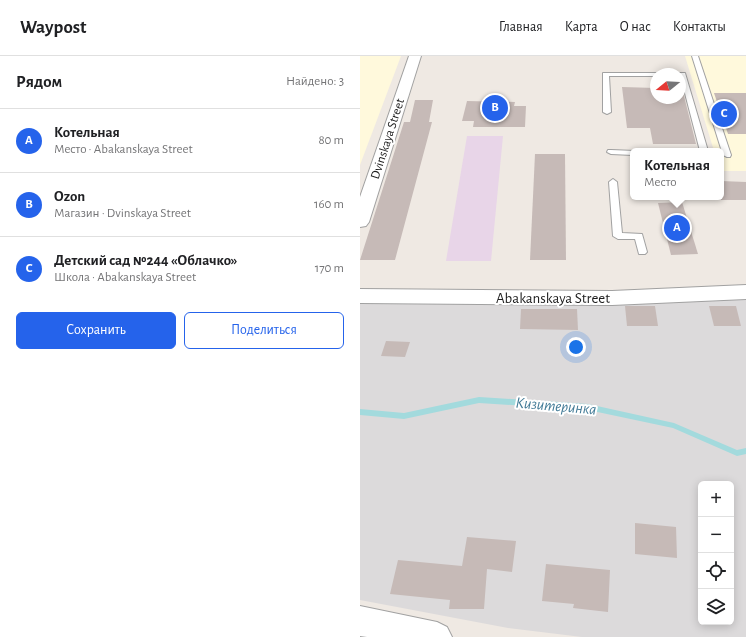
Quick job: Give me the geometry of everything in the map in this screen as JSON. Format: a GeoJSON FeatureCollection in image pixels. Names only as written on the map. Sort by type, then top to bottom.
{"type":"FeatureCollection","features":[{"type":"Feature","properties":{"kind":"street","name":"Dvinskaya Street"},"geometry":{"type":"LineString","coordinates":[[360,222],[415,56]]}},
{"type":"Feature","properties":{"kind":"street","name":"Abakanskaya Street"},"geometry":{"type":"LineString","coordinates":[[360,296],[612,298],[746,292]]}},
{"type":"Feature","properties":{"kind":"street"},"geometry":{"type":"LineString","coordinates":[[360,621],[437,637]]}},
{"type":"Feature","properties":{"kind":"lane"},"geometry":{"type":"LineString","coordinates":[[695,56],[724,148]]}},
{"type":"Feature","properties":{"kind":"lane"},"geometry":{"type":"LineString","coordinates":[[607,112],[605,74],[683,74],[703,148]]}},
{"type":"Feature","properties":{"kind":"lane"},"geometry":{"type":"LineString","coordinates":[[724,150],[726,156]]}},
{"type":"Feature","properties":{"kind":"lane"},"geometry":{"type":"LineString","coordinates":[[611,152],[630,152]]}},
{"type":"Feature","properties":{"kind":"lane"},"geometry":{"type":"LineString","coordinates":[[613,182],[618,236],[639,236],[642,252]]}},
{"type":"Feature","properties":{"kind":"shaded area"},"geometry":{"type":"Polygon","coordinates":[[[360,56],[401,56],[360,165],[360,56]]]}},
{"type":"Feature","properties":{"kind":"shaded area"},"geometry":{"type":"Polygon","coordinates":[[[685,56],[746,56],[746,171],[724,171],[724,148],[713,148],[685,56]]]}},
{"type":"Feature","properties":{"kind":"shaded area"},"geometry":{"type":"Polygon","coordinates":[[[467,136],[503,136],[491,261],[446,261],[467,136]]]}},
{"type":"Feature","properties":{"kind":"shaded area"},"geometry":{"type":"Polygon","coordinates":[[[746,298],[746,637],[582,637],[508,628],[360,600],[360,302],[746,298]]]}},
{"type":"Feature","properties":{"kind":"building"},"geometry":{"type":"Polygon","coordinates":[[[622,87],[650,88],[650,104],[686,104],[696,144],[653,144],[650,128],[627,128],[622,87]]]}},
{"type":"Feature","properties":{"kind":"building"},"geometry":{"type":"Polygon","coordinates":[[[714,93],[746,93],[746,134],[728,134],[714,93]]]}},
{"type":"Feature","properties":{"kind":"building"},"geometry":{"type":"Polygon","coordinates":[[[415,100],[433,100],[429,122],[432,122],[395,260],[360,260],[404,122],[410,122],[415,100]]]}},
{"type":"Feature","properties":{"kind":"building"},"geometry":{"type":"Polygon","coordinates":[[[467,101],[515,102],[514,106],[526,106],[525,127],[473,127],[474,121],[462,121],[467,101]]]}},
{"type":"Feature","properties":{"kind":"building"},"geometry":{"type":"Polygon","coordinates":[[[535,154],[565,154],[566,260],[530,260],[535,154]]]}},
{"type":"Feature","properties":{"kind":"building"},"geometry":{"type":"Polygon","coordinates":[[[724,181],[746,182],[746,200],[724,200],[724,181]]]}},
{"type":"Feature","properties":{"kind":"building"},"geometry":{"type":"Polygon","coordinates":[[[682,202],[698,254],[671,255],[658,203],[682,202]]]}},
{"type":"Feature","properties":{"kind":"building"},"geometry":{"type":"Polygon","coordinates":[[[625,306],[655,306],[658,326],[627,326],[625,306]]]}},
{"type":"Feature","properties":{"kind":"building"},"geometry":{"type":"Polygon","coordinates":[[[709,306],[736,306],[741,326],[714,326],[709,306]]]}},
{"type":"Feature","properties":{"kind":"building"},"geometry":{"type":"Polygon","coordinates":[[[521,309],[577,309],[578,330],[520,329],[521,309]]]}},
{"type":"Feature","properties":{"kind":"building"},"geometry":{"type":"Polygon","coordinates":[[[386,341],[410,342],[405,357],[381,356],[386,341]]]}},
{"type":"Feature","properties":{"kind":"building"},"geometry":{"type":"Polygon","coordinates":[[[635,523],[676,527],[677,558],[635,554],[635,523]]]}},
{"type":"Feature","properties":{"kind":"building"},"geometry":{"type":"Polygon","coordinates":[[[467,537],[516,541],[512,572],[487,569],[484,609],[449,609],[450,600],[390,594],[398,560],[462,566],[467,537]]]}},
{"type":"Feature","properties":{"kind":"building"},"geometry":{"type":"Polygon","coordinates":[[[546,564],[610,570],[608,612],[573,608],[574,604],[542,601],[546,564]]]}},
{"type":"Feature","properties":{"kind":"waterway","name":"Кизитеринка"},"geometry":{"type":"LineString","coordinates":[[360,412],[404,416],[479,400],[588,407],[674,426],[737,453],[746,451]]}},
{"type":"Feature","properties":{"kind":"place","name":"Ozon"},"geometry":{"type":"Point","coordinates":[495,108]}},
{"type":"Feature","properties":{"kind":"place","name":"Детский сад №244 «Облачко»"},"geometry":{"type":"Point","coordinates":[724,114]}},
{"type":"Feature","properties":{"kind":"place","name":"Котельная"},"geometry":{"type":"Point","coordinates":[677,228]}}]}
